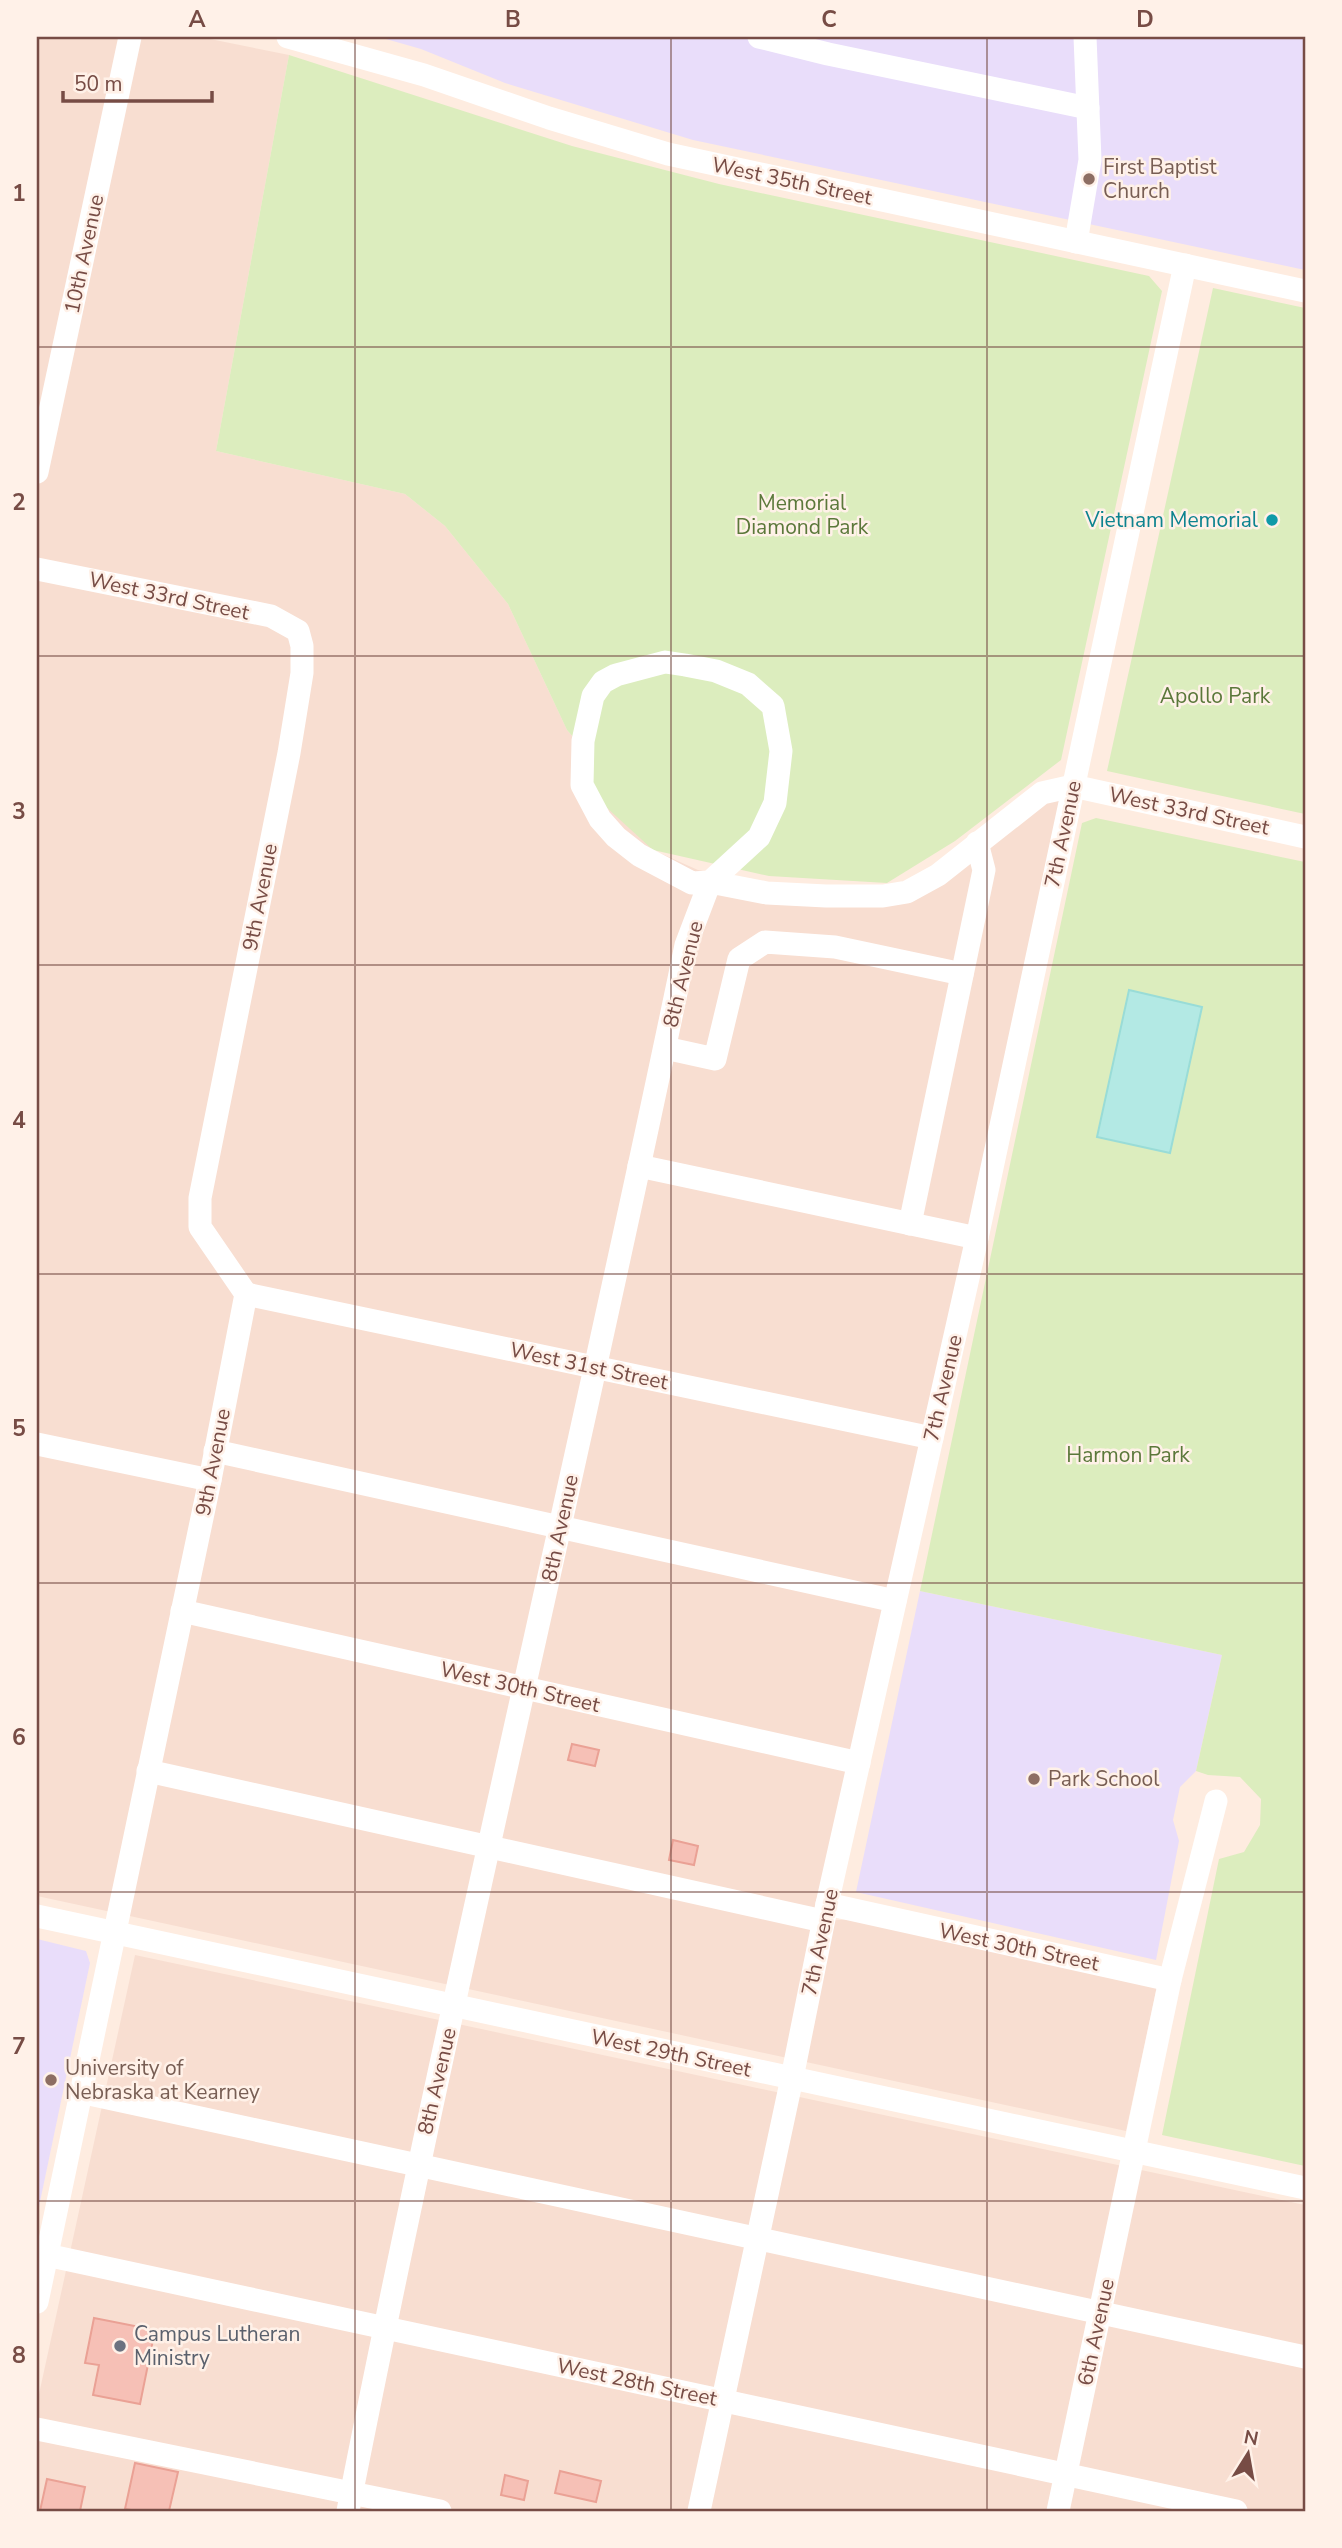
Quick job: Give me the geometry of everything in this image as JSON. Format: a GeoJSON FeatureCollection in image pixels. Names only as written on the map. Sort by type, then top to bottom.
{"type":"FeatureCollection","features":[{"type":"Feature","properties":{"kind":"street","name":"10th Avenue"},"geometry":{"type":"LineString","coordinates":[[37,472],[130,37]]}},
{"type":"Feature","properties":{"kind":"street","name":"West 35th Street"},"geometry":{"type":"LineString","coordinates":[[288,37],[424,75],[668,154],[1305,291]]}},
{"type":"Feature","properties":{"kind":"street"},"geometry":{"type":"LineString","coordinates":[[759,37],[1088,108]]}},
{"type":"Feature","properties":{"kind":"street"},"geometry":{"type":"LineString","coordinates":[[1076,242],[1090,160],[1085,37]]}},
{"type":"Feature","properties":{"kind":"street","name":"7th Avenue"},"geometry":{"type":"LineString","coordinates":[[699,2511],[825,1913],[977,1238],[1185,265]]}},
{"type":"Feature","properties":{"kind":"street","name":"West 33rd Street"},"geometry":{"type":"LineString","coordinates":[[37,569],[271,617],[298,631]]}},
{"type":"Feature","properties":{"kind":"street","name":"9th Avenue"},"geometry":{"type":"LineString","coordinates":[[37,2302],[42,2254],[115,1933],[246,1294],[200,1227],[200,1198],[289,753],[302,673],[303,646],[298,631]]}},
{"type":"Feature","properties":{"kind":"street"},"geometry":{"type":"LineString","coordinates":[[710,882],[759,837],[775,803],[781,751],[773,706],[748,684],[716,671],[665,662],[616,675],[603,682],[593,696],[583,741],[582,785],[600,819],[617,837],[639,855],[692,883],[710,882],[767,892],[883,896],[907,892],[939,874],[1042,793],[1073,786]]}},
{"type":"Feature","properties":{"kind":"street","name":"West 33rd Street"},"geometry":{"type":"LineString","coordinates":[[1073,786],[1305,836]]}},
{"type":"Feature","properties":{"kind":"street"},"geometry":{"type":"LineString","coordinates":[[910,1224],[984,870],[977,844]]}},
{"type":"Feature","properties":{"kind":"street","name":"8th Avenue"},"geometry":{"type":"LineString","coordinates":[[350,2502],[418,2164],[561,1527],[686,945],[710,882]]}},
{"type":"Feature","properties":{"kind":"street"},"geometry":{"type":"LineString","coordinates":[[665,1048],[715,1059],[739,959],[765,942],[835,947],[962,974]]}},
{"type":"Feature","properties":{"kind":"street"},"geometry":{"type":"LineString","coordinates":[[639,1166],[977,1238]]}},
{"type":"Feature","properties":{"kind":"street","name":"West 31st Street"},"geometry":{"type":"LineString","coordinates":[[246,1294],[932,1438]]}},
{"type":"Feature","properties":{"kind":"street"},"geometry":{"type":"LineString","coordinates":[[37,1444],[210,1480]]}},
{"type":"Feature","properties":{"kind":"street"},"geometry":{"type":"LineString","coordinates":[[215,1451],[895,1601]]}},
{"type":"Feature","properties":{"kind":"street","name":"West 30th Street"},"geometry":{"type":"LineString","coordinates":[[182,1611],[859,1763]]}},
{"type":"Feature","properties":{"kind":"street","name":"West 30th Street"},"geometry":{"type":"LineString","coordinates":[[148,1770],[488,1845],[1170,1980]]}},
{"type":"Feature","properties":{"kind":"street","name":"6th Avenue"},"geometry":{"type":"LineString","coordinates":[[1058,2511],[1170,1980],[1216,1801]]}},
{"type":"Feature","properties":{"kind":"street","name":"West 29th Street"},"geometry":{"type":"LineString","coordinates":[[37,1916],[1305,2188]]}},
{"type":"Feature","properties":{"kind":"street"},"geometry":{"type":"LineString","coordinates":[[80,2092],[1305,2357]]}},
{"type":"Feature","properties":{"kind":"street","name":"West 28th Street"},"geometry":{"type":"LineString","coordinates":[[42,2254],[1236,2511]]}},
{"type":"Feature","properties":{"kind":"street"},"geometry":{"type":"LineString","coordinates":[[37,2428],[350,2502],[440,2511]]}},
{"type":"Feature","properties":{"kind":"shaded area"},"geometry":{"type":"Polygon","coordinates":[[[37,37],[200,37],[289,55],[216,451],[405,494],[445,526],[508,604],[567,730],[582,747],[653,850],[698,870],[768,884],[873,890],[936,872],[1073,786],[824,1921],[854,1919],[1157,1986],[1126,2131],[37,1896],[37,37]]]}},
{"type":"Feature","properties":{"kind":"shaded area","name":"First Baptist Church"},"geometry":{"type":"Polygon","coordinates":[[[379,37],[1305,37],[1305,270],[693,140],[505,83],[421,49],[379,37]]]}},
{"type":"Feature","properties":{"kind":"shaded area","name":"Park School"},"geometry":{"type":"Polygon","coordinates":[[[920,1591],[1222,1655],[1196,1771],[1180,1787],[1173,1820],[1179,1841],[1156,1960],[856,1892],[920,1591]]]}},
{"type":"Feature","properties":{"kind":"shaded area","name":"University of Nebraska at Kearney"},"geometry":{"type":"Polygon","coordinates":[[[37,1939],[86,1951],[90,1963],[37,2216],[37,1939]]]}},
{"type":"Feature","properties":{"kind":"shaded area"},"geometry":{"type":"Polygon","coordinates":[[[135,1955],[1305,2205],[1305,2511],[37,2511],[37,2403],[135,1955]]]}},
{"type":"Feature","properties":{"kind":"green space","name":"Memorial Diamond Park"},"geometry":{"type":"Polygon","coordinates":[[[289,55],[572,146],[719,184],[1149,276],[1162,291],[1061,760],[955,841],[887,883],[769,876],[653,850],[594,796],[582,747],[567,730],[508,604],[445,526],[405,494],[216,451],[289,55]]]}},
{"type":"Feature","properties":{"kind":"green space","name":"Apollo Park"},"geometry":{"type":"Polygon","coordinates":[[[1213,288],[1305,308],[1305,814],[1107,771],[1213,288]]]}},
{"type":"Feature","properties":{"kind":"green space","name":"Harmon Park"},"geometry":{"type":"Polygon","coordinates":[[[1096,818],[1305,862],[1305,2166],[1162,2135],[1219,1859],[1244,1852],[1260,1825],[1261,1799],[1240,1777],[1208,1775],[1196,1771],[1222,1655],[920,1591],[1082,823],[1096,818]]]}},
{"type":"Feature","properties":{"kind":"water"},"geometry":{"type":"Polygon","coordinates":[[[1129,990],[1202,1007],[1170,1153],[1097,1137],[1129,990]]]}},
{"type":"Feature","properties":{"kind":"building"},"geometry":{"type":"Polygon","coordinates":[[[572,1744],[599,1750],[595,1766],[568,1760],[572,1744]]]}},
{"type":"Feature","properties":{"kind":"building"},"geometry":{"type":"Polygon","coordinates":[[[673,1840],[698,1846],[694,1865],[669,1860],[673,1840]]]}},
{"type":"Feature","properties":{"kind":"building","name":"Campus Lutheran Ministry"},"geometry":{"type":"Polygon","coordinates":[[[94,2318],[155,2330],[140,2404],[93,2395],[99,2365],[85,2363],[94,2318]]]}},
{"type":"Feature","properties":{"kind":"building"},"geometry":{"type":"Polygon","coordinates":[[[135,2463],[178,2472],[169,2511],[125,2509],[135,2463]]]}},
{"type":"Feature","properties":{"kind":"building"},"geometry":{"type":"Polygon","coordinates":[[[560,2471],[601,2481],[596,2502],[555,2493],[560,2471]]]}},
{"type":"Feature","properties":{"kind":"building"},"geometry":{"type":"Polygon","coordinates":[[[505,2475],[528,2481],[524,2500],[501,2495],[505,2475]]]}},
{"type":"Feature","properties":{"kind":"building"},"geometry":{"type":"Polygon","coordinates":[[[47,2479],[85,2487],[80,2511],[40,2511],[47,2479]]]}},
{"type":"Feature","properties":{"kind":"place","name":"First Baptist Church"},"geometry":{"type":"Point","coordinates":[1089,179]}},
{"type":"Feature","properties":{"kind":"place","name":"Vietnam Memorial"},"geometry":{"type":"Point","coordinates":[1272,520]}},
{"type":"Feature","properties":{"kind":"place","name":"Park School"},"geometry":{"type":"Point","coordinates":[1034,1779]}},
{"type":"Feature","properties":{"kind":"place","name":"University of Nebraska at Kearney"},"geometry":{"type":"Point","coordinates":[51,2080]}},
{"type":"Feature","properties":{"kind":"place","name":"Campus Lutheran Ministry"},"geometry":{"type":"Point","coordinates":[120,2346]}}]}
